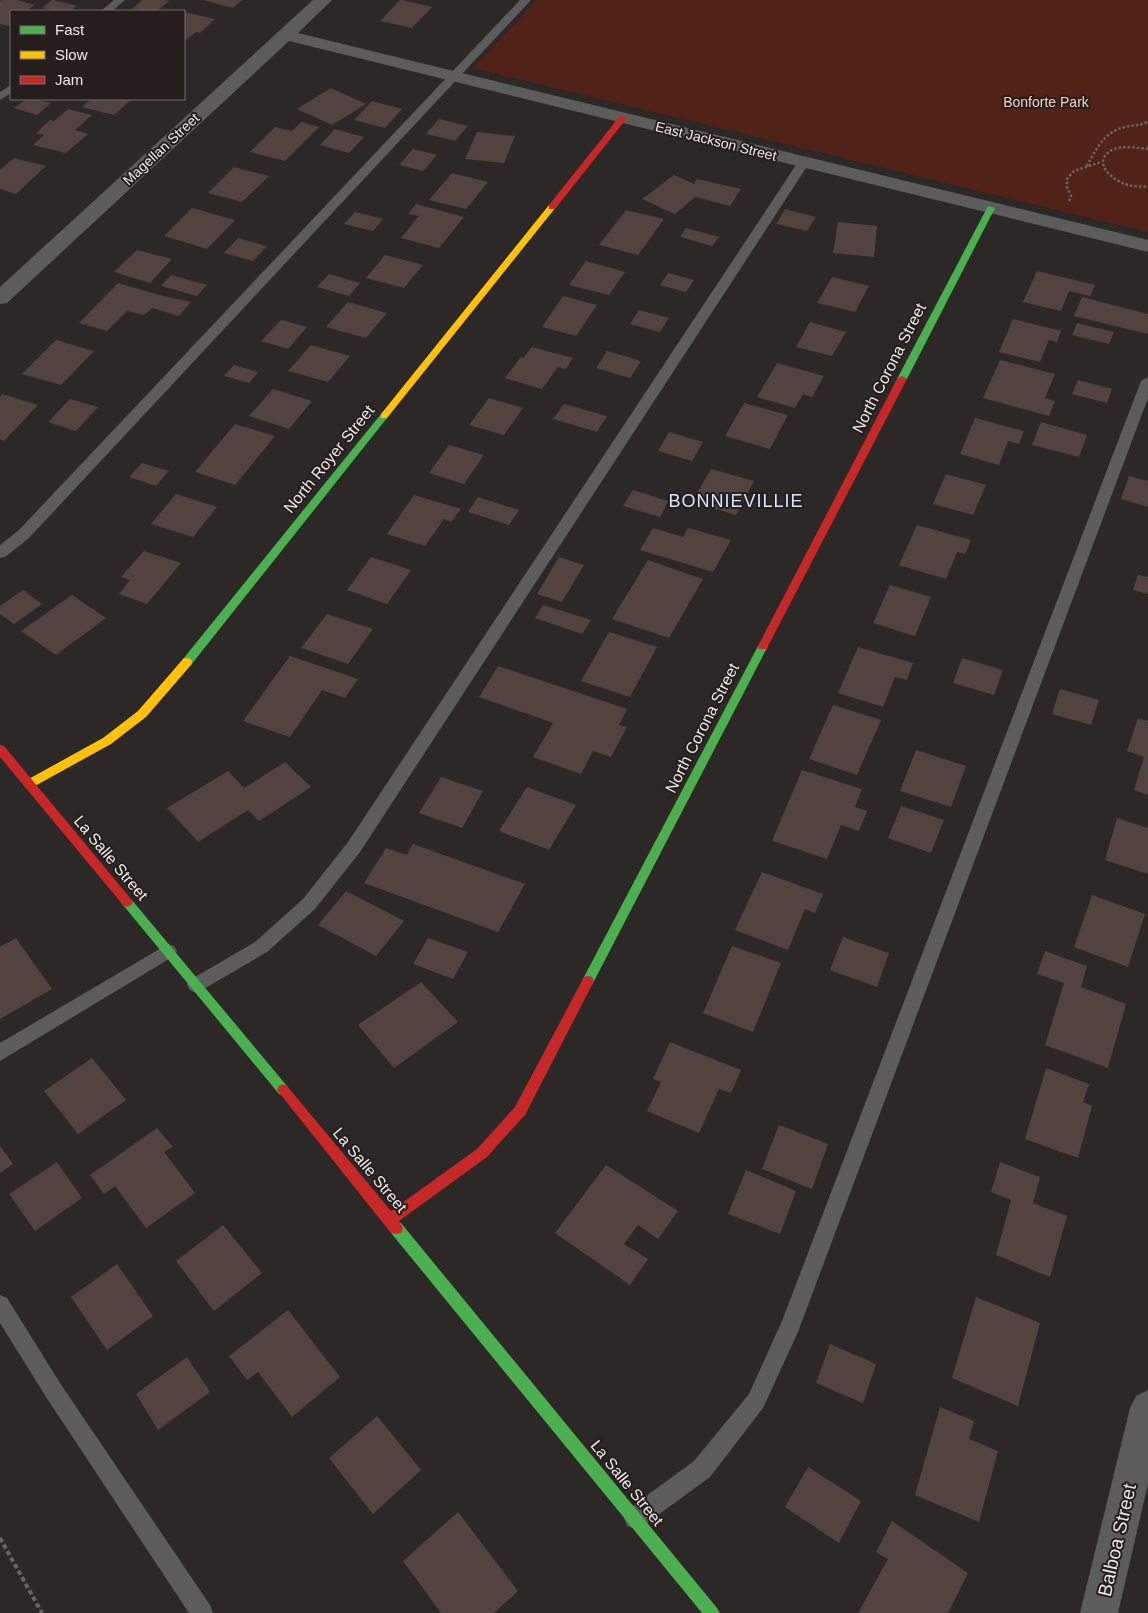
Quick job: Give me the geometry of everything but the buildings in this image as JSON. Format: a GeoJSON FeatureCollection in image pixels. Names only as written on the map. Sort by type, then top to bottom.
{"type":"FeatureCollection","features":[{"type":"Feature","properties":{"kind":"street","name":"Magellan Street"},"geometry":{"type":"LineString","coordinates":[[0,298],[323,0]]}},
{"type":"Feature","properties":{"kind":"street","name":"East Jackson Street"},"geometry":{"type":"LineString","coordinates":[[285,35],[1148,246]]}},
{"type":"Feature","properties":{"kind":"street","name":"North Royer Street"},"geometry":{"type":"LineString","coordinates":[[29,784],[108,740],[142,714],[168,686],[623,118]]}},
{"type":"Feature","properties":{"kind":"street","name":"North Corona Street"},"geometry":{"type":"LineString","coordinates":[[390,1220],[482,1153],[520,1111],[991,208]]}},
{"type":"Feature","properties":{"kind":"street","name":"La Salle Street"},"geometry":{"type":"LineString","coordinates":[[0,749],[712,1613]]}},
{"type":"Feature","properties":{"kind":"street","name":"Balboa Street"},"geometry":{"type":"LineString","coordinates":[[1099,1613],[1148,1408]]}},
{"type":"Feature","properties":{"kind":"lane"},"geometry":{"type":"LineString","coordinates":[[107,10],[120,0]]}},
{"type":"Feature","properties":{"kind":"lane"},"geometry":{"type":"LineString","coordinates":[[0,553],[23,535],[526,0]]}},
{"type":"Feature","properties":{"kind":"lane"},"geometry":{"type":"LineString","coordinates":[[0,97],[10,89]]}},
{"type":"Feature","properties":{"kind":"lane"},"geometry":{"type":"LineString","coordinates":[[196,985],[260,947],[309,904],[354,847],[804,162]]}},
{"type":"Feature","properties":{"kind":"lane"},"geometry":{"type":"LineString","coordinates":[[635,1518],[702,1469],[756,1401],[783,1342],[1148,381]]}},
{"type":"Feature","properties":{"kind":"lane"},"geometry":{"type":"LineString","coordinates":[[0,1053],[168,951]]}},
{"type":"Feature","properties":{"kind":"lane"},"geometry":{"type":"LineString","coordinates":[[0,1306],[53,1390],[202,1613]]}},
{"type":"Feature","properties":{"kind":"path"},"geometry":{"type":"LineString","coordinates":[[1088,166],[1108,134],[1116,129],[1143,125],[1148,121]]}},
{"type":"Feature","properties":{"kind":"path"},"geometry":{"type":"LineString","coordinates":[[1148,149],[1128,147],[1115,149],[1103,156],[1101,162],[1103,170],[1112,179],[1127,185],[1148,188]]}},
{"type":"Feature","properties":{"kind":"path"},"geometry":{"type":"LineString","coordinates":[[1068,204],[1071,196],[1067,188],[1067,179],[1074,171],[1101,162]]}},
{"type":"Feature","properties":{"kind":"path"},"geometry":{"type":"LineString","coordinates":[[0,1538],[42,1613]]}},
{"type":"Feature","properties":{"kind":"green space","name":"Bonforte Park"},"geometry":{"type":"Polygon","coordinates":[[[537,0],[1148,0],[1148,232],[473,68],[537,0]]]}},
{"type":"Feature","properties":{"kind":"traffic: fast"},"geometry":{"type":"LineString","coordinates":[[902,379],[991,208]]}},
{"type":"Feature","properties":{"kind":"traffic: fast"},"geometry":{"type":"LineString","coordinates":[[187,662],[384,416]]}},
{"type":"Feature","properties":{"kind":"traffic: fast"},"geometry":{"type":"LineString","coordinates":[[588,981],[763,646]]}},
{"type":"Feature","properties":{"kind":"traffic: fast"},"geometry":{"type":"LineString","coordinates":[[127,902],[283,1090]]}},
{"type":"Feature","properties":{"kind":"traffic: fast"},"geometry":{"type":"LineString","coordinates":[[396,1228],[712,1613]]}},
{"type":"Feature","properties":{"kind":"traffic: slow"},"geometry":{"type":"LineString","coordinates":[[384,416],[552,207]]}},
{"type":"Feature","properties":{"kind":"traffic: slow"},"geometry":{"type":"LineString","coordinates":[[29,784],[107,741],[142,714],[187,662]]}},
{"type":"Feature","properties":{"kind":"traffic: jam"},"geometry":{"type":"LineString","coordinates":[[552,207],[623,118]]}},
{"type":"Feature","properties":{"kind":"traffic: jam"},"geometry":{"type":"LineString","coordinates":[[763,646],[902,379]]}},
{"type":"Feature","properties":{"kind":"traffic: jam"},"geometry":{"type":"LineString","coordinates":[[0,749],[127,902]]}},
{"type":"Feature","properties":{"kind":"traffic: jam"},"geometry":{"type":"LineString","coordinates":[[390,1220],[482,1153],[520,1111],[588,981]]}},
{"type":"Feature","properties":{"kind":"traffic: jam"},"geometry":{"type":"LineString","coordinates":[[283,1090],[396,1228]]}},
{"type":"Feature","properties":{"kind":"district","name":"BONNIEVILLIE"},"geometry":{"type":"Point","coordinates":[736,501]}}]}
